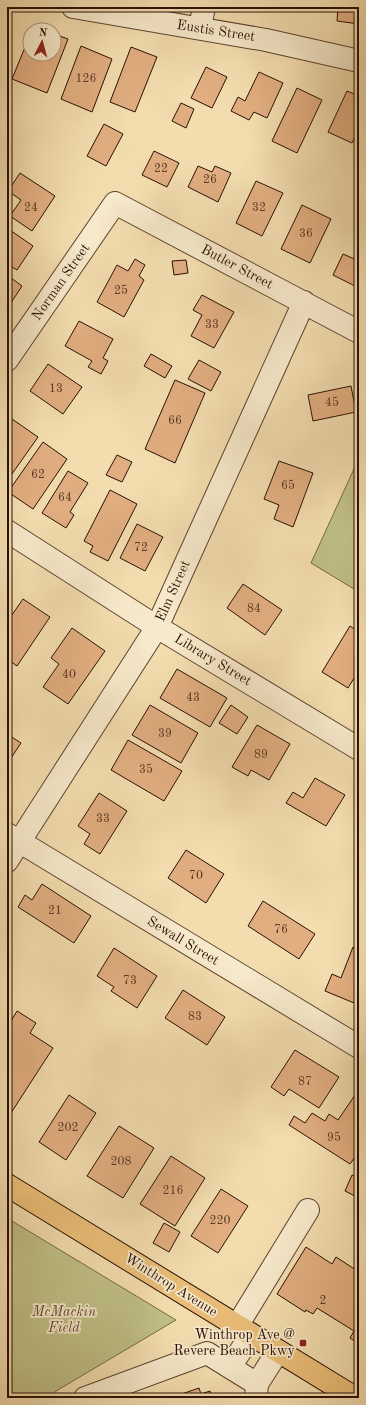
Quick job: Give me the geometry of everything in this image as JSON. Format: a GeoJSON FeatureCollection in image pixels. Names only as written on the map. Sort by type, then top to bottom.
{"type":"FeatureCollection","features":[{"type":"Feature","properties":{"kind":"main road","name":"Winthrop Avenue"},"geometry":{"type":"LineString","coordinates":[[7,1185],[278,1351],[348,1396]]}},
{"type":"Feature","properties":{"kind":"street","name":"Eustis Street"},"geometry":{"type":"LineString","coordinates":[[73,7],[266,40],[359,61]]}},
{"type":"Feature","properties":{"kind":"street"},"geometry":{"type":"LineString","coordinates":[[200,28],[204,7]]}},
{"type":"Feature","properties":{"kind":"street","name":"Butler Street"},"geometry":{"type":"LineString","coordinates":[[115,203],[359,332]]}},
{"type":"Feature","properties":{"kind":"street","name":"Norman Street"},"geometry":{"type":"LineString","coordinates":[[7,360],[115,203]]}},
{"type":"Feature","properties":{"kind":"street","name":"Elm Street"},"geometry":{"type":"LineString","coordinates":[[7,861],[13,838],[157,627],[304,302]]}},
{"type":"Feature","properties":{"kind":"street","name":"Library Street"},"geometry":{"type":"LineString","coordinates":[[7,531],[157,627],[359,749]]}},
{"type":"Feature","properties":{"kind":"street","name":"Sewall Street"},"geometry":{"type":"LineString","coordinates":[[13,838],[359,1047]]}},
{"type":"Feature","properties":{"kind":"street"},"geometry":{"type":"LineString","coordinates":[[230,1367],[244,1330],[308,1210]]}},
{"type":"Feature","properties":{"kind":"street"},"geometry":{"type":"LineString","coordinates":[[85,1398],[208,1353],[230,1367],[257,1391],[278,1351]]}},
{"type":"Feature","properties":{"kind":"green space"},"geometry":{"type":"Polygon","coordinates":[[[359,458],[359,592],[311,563],[359,458]]]}},
{"type":"Feature","properties":{"kind":"green space","name":"McMackin Field"},"geometry":{"type":"Polygon","coordinates":[[[7,1218],[176,1320],[56,1391],[51,1398],[7,1398],[7,1218]]]}},
{"type":"Feature","properties":{"kind":"building"},"geometry":{"type":"Polygon","coordinates":[[[338,7],[359,7],[359,24],[337,21],[338,7]]]}},
{"type":"Feature","properties":{"kind":"building"},"geometry":{"type":"Polygon","coordinates":[[[62,37],[68,39],[62,54],[62,37]]]}},
{"type":"Feature","properties":{"kind":"building"},"geometry":{"type":"Polygon","coordinates":[[[81,46],[112,59],[92,112],[61,99],[81,46]]]}},
{"type":"Feature","properties":{"kind":"building"},"geometry":{"type":"Polygon","coordinates":[[[131,47],[157,57],[135,112],[110,102],[131,47]]]}},
{"type":"Feature","properties":{"kind":"building"},"geometry":{"type":"Polygon","coordinates":[[[22,55],[22,62],[59,62],[47,93],[12,79],[22,55]]]}},
{"type":"Feature","properties":{"kind":"building"},"geometry":{"type":"Polygon","coordinates":[[[206,67],[227,77],[212,108],[191,98],[206,67]]]}},
{"type":"Feature","properties":{"kind":"building"},"geometry":{"type":"Polygon","coordinates":[[[259,72],[283,83],[267,118],[254,112],[249,120],[231,111],[238,97],[245,101],[259,72]]]}},
{"type":"Feature","properties":{"kind":"building"},"geometry":{"type":"Polygon","coordinates":[[[297,88],[322,100],[297,153],[272,141],[297,88]]]}},
{"type":"Feature","properties":{"kind":"building"},"geometry":{"type":"Polygon","coordinates":[[[347,91],[359,96],[359,128],[352,143],[328,132],[347,91]]]}},
{"type":"Feature","properties":{"kind":"building"},"geometry":{"type":"Polygon","coordinates":[[[181,103],[194,109],[186,128],[172,121],[181,103]]]}},
{"type":"Feature","properties":{"kind":"building"},"geometry":{"type":"Polygon","coordinates":[[[104,124],[123,134],[106,166],[87,156],[104,124]]]}},
{"type":"Feature","properties":{"kind":"building"},"geometry":{"type":"Polygon","coordinates":[[[154,151],[179,163],[167,187],[142,175],[154,151]]]}},
{"type":"Feature","properties":{"kind":"building"},"geometry":{"type":"Polygon","coordinates":[[[198,166],[212,172],[215,166],[231,173],[218,202],[188,187],[198,166]]]}},
{"type":"Feature","properties":{"kind":"building"},"geometry":{"type":"Polygon","coordinates":[[[20,173],[55,196],[32,231],[10,216],[21,200],[8,191],[20,173]]]}},
{"type":"Feature","properties":{"kind":"building"},"geometry":{"type":"Polygon","coordinates":[[[256,181],[283,193],[262,236],[236,223],[256,181]]]}},
{"type":"Feature","properties":{"kind":"building"},"geometry":{"type":"Polygon","coordinates":[[[302,205],[331,219],[310,263],[281,249],[302,205]]]}},
{"type":"Feature","properties":{"kind":"building"},"geometry":{"type":"Polygon","coordinates":[[[7,228],[33,246],[17,270],[7,264],[7,228]]]}},
{"type":"Feature","properties":{"kind":"building"},"geometry":{"type":"Polygon","coordinates":[[[343,254],[359,261],[359,288],[333,275],[343,254]]]}},
{"type":"Feature","properties":{"kind":"building"},"geometry":{"type":"Polygon","coordinates":[[[135,259],[145,265],[139,276],[144,280],[124,317],[97,302],[117,265],[128,271],[135,259]]]}},
{"type":"Feature","properties":{"kind":"building"},"geometry":{"type":"Polygon","coordinates":[[[186,260],[188,273],[174,275],[172,261],[186,260]]]}},
{"type":"Feature","properties":{"kind":"building"},"geometry":{"type":"Polygon","coordinates":[[[7,275],[22,286],[7,309],[7,275]]]}},
{"type":"Feature","properties":{"kind":"building"},"geometry":{"type":"Polygon","coordinates":[[[202,295],[234,312],[214,348],[191,336],[202,315],[193,310],[202,295]]]}},
{"type":"Feature","properties":{"kind":"building"},"geometry":{"type":"Polygon","coordinates":[[[79,321],[113,339],[103,358],[108,361],[101,374],[88,367],[92,361],[65,346],[79,321]]]}},
{"type":"Feature","properties":{"kind":"building"},"geometry":{"type":"Polygon","coordinates":[[[151,354],[172,366],[165,378],[144,366],[151,354]]]}},
{"type":"Feature","properties":{"kind":"building"},"geometry":{"type":"Polygon","coordinates":[[[199,360],[221,372],[211,391],[188,379],[199,360]]]}},
{"type":"Feature","properties":{"kind":"building"},"geometry":{"type":"Polygon","coordinates":[[[48,364],[82,387],[63,414],[30,391],[48,364]]]}},
{"type":"Feature","properties":{"kind":"building"},"geometry":{"type":"Polygon","coordinates":[[[175,380],[205,393],[175,463],[145,449],[175,380]]]}},
{"type":"Feature","properties":{"kind":"building"},"geometry":{"type":"Polygon","coordinates":[[[351,386],[356,412],[313,421],[308,395],[351,386]]]}},
{"type":"Feature","properties":{"kind":"building"},"geometry":{"type":"Polygon","coordinates":[[[12,419],[38,437],[7,481],[7,427],[12,419]]]}},
{"type":"Feature","properties":{"kind":"building"},"geometry":{"type":"Polygon","coordinates":[[[43,442],[67,459],[33,509],[8,492],[43,442]]]}},
{"type":"Feature","properties":{"kind":"building"},"geometry":{"type":"Polygon","coordinates":[[[117,455],[132,462],[122,482],[106,475],[117,455]]]}},
{"type":"Feature","properties":{"kind":"building"},"geometry":{"type":"Polygon","coordinates":[[[279,461],[313,473],[293,527],[274,519],[279,505],[264,499],[279,461]]]}},
{"type":"Feature","properties":{"kind":"building"},"geometry":{"type":"Polygon","coordinates":[[[68,471],[88,483],[70,512],[74,515],[66,528],[42,513],[68,471]]]}},
{"type":"Feature","properties":{"kind":"building"},"geometry":{"type":"Polygon","coordinates":[[[110,490],[137,504],[108,561],[90,552],[93,546],[84,541],[110,490]]]}},
{"type":"Feature","properties":{"kind":"building"},"geometry":{"type":"Polygon","coordinates":[[[137,524],[163,537],[145,571],[120,558],[137,524]]]}},
{"type":"Feature","properties":{"kind":"building"},"geometry":{"type":"Polygon","coordinates":[[[243,584],[282,610],[265,635],[227,608],[243,584]]]}},
{"type":"Feature","properties":{"kind":"building"},"geometry":{"type":"Polygon","coordinates":[[[23,599],[50,617],[17,666],[7,659],[7,622],[23,599]]]}},
{"type":"Feature","properties":{"kind":"building"},"geometry":{"type":"Polygon","coordinates":[[[350,626],[359,632],[359,670],[348,688],[322,672],[350,626]]]}},
{"type":"Feature","properties":{"kind":"building"},"geometry":{"type":"Polygon","coordinates":[[[72,628],[105,651],[68,704],[43,687],[59,664],[51,658],[72,628]]]}},
{"type":"Feature","properties":{"kind":"building"},"geometry":{"type":"Polygon","coordinates":[[[177,669],[227,698],[210,727],[160,698],[177,669]]]}},
{"type":"Feature","properties":{"kind":"building"},"geometry":{"type":"Polygon","coordinates":[[[359,700],[359,711],[354,708],[359,700]]]}},
{"type":"Feature","properties":{"kind":"building"},"geometry":{"type":"Polygon","coordinates":[[[150,705],[198,733],[181,763],[132,735],[150,705]]]}},
{"type":"Feature","properties":{"kind":"building"},"geometry":{"type":"Polygon","coordinates":[[[231,705],[248,717],[237,734],[219,723],[231,705]]]}},
{"type":"Feature","properties":{"kind":"building"},"geometry":{"type":"Polygon","coordinates":[[[257,725],[290,744],[269,780],[251,770],[248,776],[232,767],[257,725]]]}},
{"type":"Feature","properties":{"kind":"building"},"geometry":{"type":"Polygon","coordinates":[[[7,734],[21,743],[7,764],[7,734]]]}},
{"type":"Feature","properties":{"kind":"building"},"geometry":{"type":"Polygon","coordinates":[[[128,740],[182,771],[164,801],[111,770],[128,740]]]}},
{"type":"Feature","properties":{"kind":"building"},"geometry":{"type":"Polygon","coordinates":[[[315,778],[345,795],[326,826],[286,803],[293,792],[303,798],[315,778]]]}},
{"type":"Feature","properties":{"kind":"building"},"geometry":{"type":"Polygon","coordinates":[[[99,793],[127,811],[100,854],[84,844],[90,834],[78,826],[99,793]]]}},
{"type":"Feature","properties":{"kind":"building"},"geometry":{"type":"Polygon","coordinates":[[[186,850],[224,874],[206,903],[168,878],[186,850]]]}},
{"type":"Feature","properties":{"kind":"building"},"geometry":{"type":"Polygon","coordinates":[[[42,884],[91,916],[74,943],[18,907],[25,895],[32,900],[42,884]]]}},
{"type":"Feature","properties":{"kind":"building"},"geometry":{"type":"Polygon","coordinates":[[[263,901],[315,934],[299,959],[248,926],[263,901]]]}},
{"type":"Feature","properties":{"kind":"building"},"geometry":{"type":"Polygon","coordinates":[[[353,947],[359,950],[359,1005],[325,991],[332,974],[341,978],[353,947]]]}},
{"type":"Feature","properties":{"kind":"building"},"geometry":{"type":"Polygon","coordinates":[[[114,948],[157,976],[137,1008],[111,991],[114,987],[97,976],[114,948]]]}},
{"type":"Feature","properties":{"kind":"building"},"geometry":{"type":"Polygon","coordinates":[[[183,990],[225,1017],[207,1045],[165,1018],[183,990]]]}},
{"type":"Feature","properties":{"kind":"building"},"geometry":{"type":"Polygon","coordinates":[[[17,1011],[36,1023],[30,1033],[53,1048],[11,1113],[7,1111],[7,1018],[11,1021],[17,1011]]]}},
{"type":"Feature","properties":{"kind":"building"},"geometry":{"type":"Polygon","coordinates":[[[295,1050],[339,1077],[319,1108],[289,1089],[284,1096],[271,1087],[295,1050]]]}},
{"type":"Feature","properties":{"kind":"building"},"geometry":{"type":"Polygon","coordinates":[[[69,1095],[96,1113],[66,1160],[39,1142],[69,1095]]]}},
{"type":"Feature","properties":{"kind":"building"},"geometry":{"type":"Polygon","coordinates":[[[355,1095],[359,1097],[359,1151],[350,1164],[289,1125],[294,1116],[305,1123],[312,1113],[325,1121],[329,1114],[338,1120],[355,1095]]]}},
{"type":"Feature","properties":{"kind":"building"},"geometry":{"type":"Polygon","coordinates":[[[119,1126],[154,1148],[123,1198],[87,1176],[119,1126]]]}},
{"type":"Feature","properties":{"kind":"building"},"geometry":{"type":"Polygon","coordinates":[[[171,1156],[205,1178],[175,1226],[140,1204],[171,1156]]]}},
{"type":"Feature","properties":{"kind":"building"},"geometry":{"type":"Polygon","coordinates":[[[352,1175],[359,1178],[359,1189],[355,1196],[345,1191],[352,1175]]]}},
{"type":"Feature","properties":{"kind":"building"},"geometry":{"type":"Polygon","coordinates":[[[221,1189],[248,1206],[218,1253],[191,1236],[221,1189]]]}},
{"type":"Feature","properties":{"kind":"building"},"geometry":{"type":"Polygon","coordinates":[[[164,1223],[180,1232],[169,1252],[153,1243],[164,1223]]]}},
{"type":"Feature","properties":{"kind":"building"},"geometry":{"type":"Polygon","coordinates":[[[306,1247],[332,1264],[336,1257],[359,1272],[359,1344],[350,1338],[354,1331],[317,1308],[313,1314],[306,1310],[305,1312],[277,1294],[306,1247]]]}},
{"type":"Feature","properties":{"kind":"building"},"geometry":{"type":"Polygon","coordinates":[[[199,1388],[201,1394],[210,1391],[213,1398],[170,1398],[199,1388]]]}},
{"type":"Feature","properties":{"kind":"place","name":"Winthrop Ave @ Revere Beach Pkwy"},"geometry":{"type":"Point","coordinates":[303,1343]}}]}
